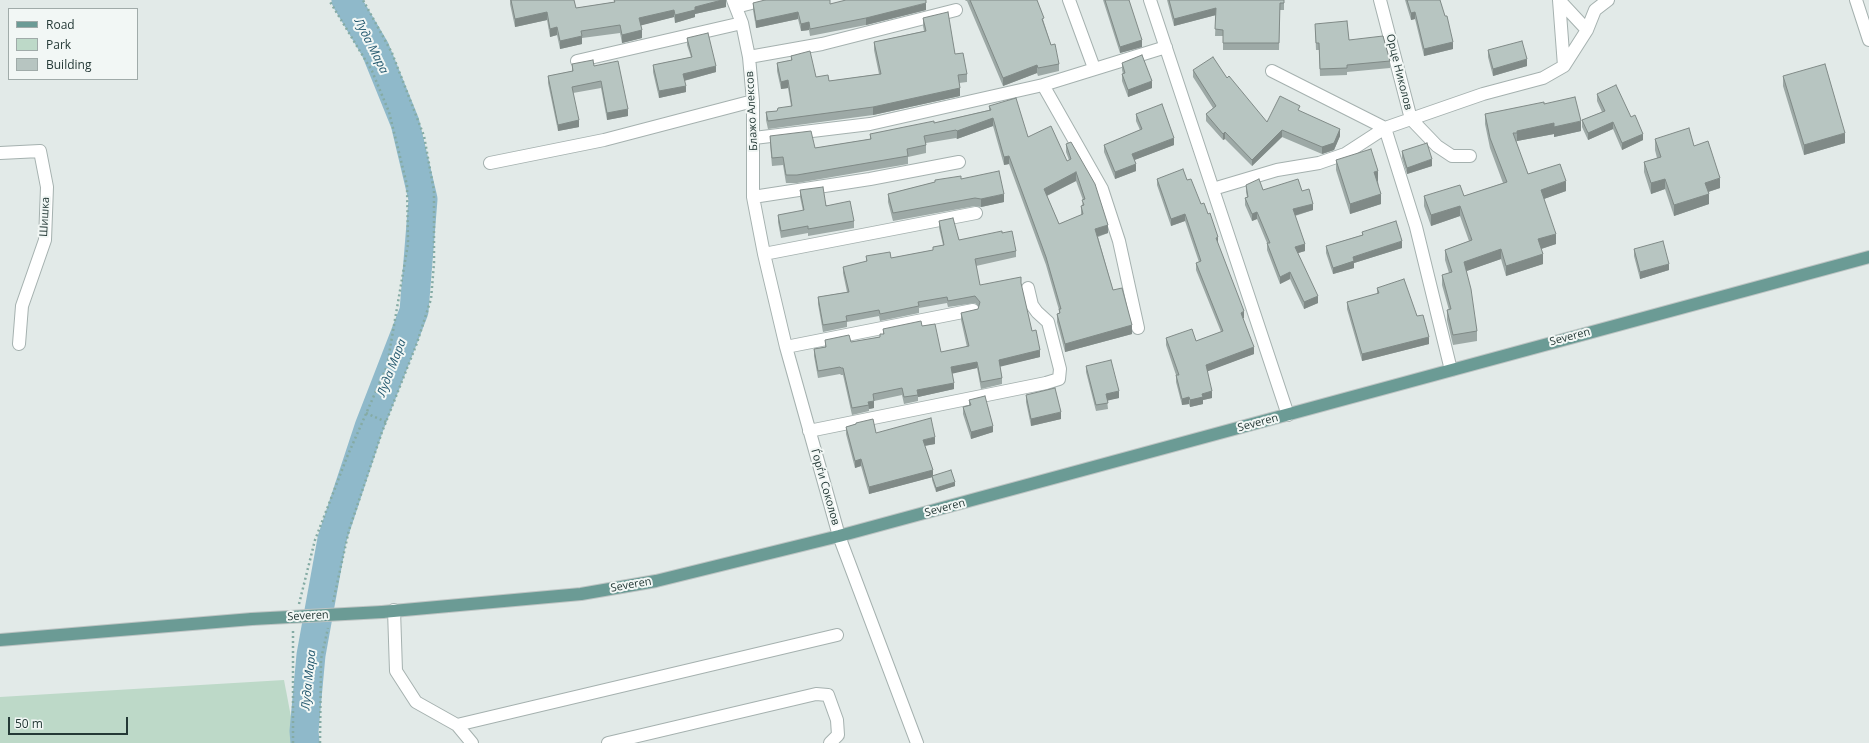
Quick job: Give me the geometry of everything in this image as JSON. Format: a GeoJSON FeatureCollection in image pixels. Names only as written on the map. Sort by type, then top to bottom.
{"type":"FeatureCollection","features":[{"type":"Feature","properties":{"kind":"main road","name":"Severen"},"geometry":{"type":"LineString","coordinates":[[0,640],[252,619],[388,611],[581,594],[656,581],[839,536],[1869,257]]}},
{"type":"Feature","properties":{"kind":"street"},"geometry":{"type":"LineString","coordinates":[[735,3],[763,0]]}},
{"type":"Feature","properties":{"kind":"street"},"geometry":{"type":"LineString","coordinates":[[1069,0],[1094,68]]}},
{"type":"Feature","properties":{"kind":"street"},"geometry":{"type":"LineString","coordinates":[[1150,0],[1288,415]]}},
{"type":"Feature","properties":{"kind":"street","name":"Орце Николов"},"geometry":{"type":"LineString","coordinates":[[1380,0],[1411,119],[1420,130],[1452,156],[1470,156]]}},
{"type":"Feature","properties":{"kind":"street"},"geometry":{"type":"LineString","coordinates":[[1559,0],[1564,66]]}},
{"type":"Feature","properties":{"kind":"street"},"geometry":{"type":"LineString","coordinates":[[1559,0],[1587,30]]}},
{"type":"Feature","properties":{"kind":"street"},"geometry":{"type":"LineString","coordinates":[[1213,189],[1277,170],[1319,163],[1345,154],[1385,128],[1483,94],[1543,78],[1564,66],[1587,30],[1594,10],[1608,0]]}},
{"type":"Feature","properties":{"kind":"street"},"geometry":{"type":"LineString","coordinates":[[1856,0],[1869,40]]}},
{"type":"Feature","properties":{"kind":"street","name":"Блажо Алексов"},"geometry":{"type":"LineString","coordinates":[[735,3],[742,23],[749,57],[753,101],[753,197],[757,223]]}},
{"type":"Feature","properties":{"kind":"street"},"geometry":{"type":"LineString","coordinates":[[749,57],[822,44],[956,10]]}},
{"type":"Feature","properties":{"kind":"street"},"geometry":{"type":"LineString","coordinates":[[577,61],[742,23]]}},
{"type":"Feature","properties":{"kind":"street"},"geometry":{"type":"LineString","coordinates":[[754,138],[870,124],[1043,85],[1166,47]]}},
{"type":"Feature","properties":{"kind":"street"},"geometry":{"type":"LineString","coordinates":[[1272,71],[1385,128],[1416,226],[1451,370]]}},
{"type":"Feature","properties":{"kind":"street"},"geometry":{"type":"LineString","coordinates":[[1043,85],[1102,189],[1119,241],[1138,328]]}},
{"type":"Feature","properties":{"kind":"street"},"geometry":{"type":"LineString","coordinates":[[490,162],[604,140],[753,101]]}},
{"type":"Feature","properties":{"kind":"street","name":"Шишка"},"geometry":{"type":"LineString","coordinates":[[0,153],[40,151],[47,186],[44,240],[22,306],[19,344]]}},
{"type":"Feature","properties":{"kind":"street"},"geometry":{"type":"LineString","coordinates":[[753,197],[870,179],[959,162]]}},
{"type":"Feature","properties":{"kind":"street"},"geometry":{"type":"LineString","coordinates":[[764,254],[976,213]]}},
{"type":"Feature","properties":{"kind":"street","name":"Ѓорѓи Соколов"},"geometry":{"type":"LineString","coordinates":[[757,223],[786,346],[839,536],[917,743]]}},
{"type":"Feature","properties":{"kind":"street"},"geometry":{"type":"LineString","coordinates":[[809,431],[1060,379],[1060,369],[1048,322],[1032,305],[1028,288]]}},
{"type":"Feature","properties":{"kind":"street"},"geometry":{"type":"LineString","coordinates":[[786,346],[973,310]]}},
{"type":"Feature","properties":{"kind":"street"},"geometry":{"type":"LineString","coordinates":[[388,611],[396,671],[416,702],[457,725],[472,743]]}},
{"type":"Feature","properties":{"kind":"street"},"geometry":{"type":"LineString","coordinates":[[457,725],[837,635]]}},
{"type":"Feature","properties":{"kind":"street"},"geometry":{"type":"LineString","coordinates":[[608,743],[816,694],[828,695],[837,720],[838,735],[830,743]]}},
{"type":"Feature","properties":{"kind":"path"},"geometry":{"type":"LineString","coordinates":[[297,611],[315,540],[347,457],[387,366],[408,244],[407,185],[389,112],[375,77],[329,0]]}},
{"type":"Feature","properties":{"kind":"path"},"geometry":{"type":"LineString","coordinates":[[332,606],[349,530],[386,422],[417,343],[430,299],[434,263],[434,191],[424,136],[392,53],[363,0]]}},
{"type":"Feature","properties":{"kind":"path"},"geometry":{"type":"LineString","coordinates":[[366,413],[386,422]]}},
{"type":"Feature","properties":{"kind":"path"},"geometry":{"type":"LineString","coordinates":[[320,743],[321,659],[329,621]]}},
{"type":"Feature","properties":{"kind":"path"},"geometry":{"type":"LineString","coordinates":[[293,743],[294,626]]}},
{"type":"Feature","properties":{"kind":"green space"},"geometry":{"type":"Polygon","coordinates":[[[284,680],[296,743],[0,743],[0,697],[284,680]]]}},
{"type":"Feature","properties":{"kind":"building"},"geometry":{"type":"Polygon","coordinates":[[[511,0],[574,0],[576,8],[615,2],[614,0],[722,0],[695,7],[695,10],[675,15],[674,10],[639,18],[642,30],[622,35],[620,25],[581,31],[582,36],[560,41],[557,27],[550,29],[547,12],[515,19],[511,0]]]}},
{"type":"Feature","properties":{"kind":"building"},"geometry":{"type":"Polygon","coordinates":[[[765,0],[830,0],[830,4],[846,0],[926,0],[926,3],[866,18],[810,29],[809,22],[801,24],[798,12],[756,21],[753,3],[765,0]]]}},
{"type":"Feature","properties":{"kind":"building"},"geometry":{"type":"Polygon","coordinates":[[[970,0],[1037,0],[1044,18],[1042,19],[1051,45],[1055,44],[1059,64],[1038,68],[1037,65],[1003,78],[970,0]]]}},
{"type":"Feature","properties":{"kind":"building"},"geometry":{"type":"Polygon","coordinates":[[[1105,0],[1129,0],[1142,40],[1120,47],[1105,0]]]}},
{"type":"Feature","properties":{"kind":"building"},"geometry":{"type":"Polygon","coordinates":[[[1169,0],[1284,0],[1284,3],[1280,3],[1279,43],[1223,43],[1223,30],[1215,29],[1216,8],[1174,19],[1169,0]]]}},
{"type":"Feature","properties":{"kind":"building"},"geometry":{"type":"Polygon","coordinates":[[[1407,0],[1440,0],[1445,16],[1447,16],[1453,42],[1424,49],[1415,12],[1411,13],[1407,0]]]}},
{"type":"Feature","properties":{"kind":"building"},"geometry":{"type":"Polygon","coordinates":[[[948,12],[955,54],[963,53],[967,74],[958,75],[960,88],[873,107],[768,121],[766,112],[777,111],[778,108],[792,106],[788,80],[781,82],[777,63],[792,60],[791,56],[810,51],[816,77],[828,75],[829,81],[881,74],[874,42],[926,31],[923,18],[948,12]]]}},
{"type":"Feature","properties":{"kind":"building"},"geometry":{"type":"Polygon","coordinates":[[[1347,21],[1349,40],[1383,36],[1390,61],[1347,65],[1347,68],[1320,69],[1319,43],[1316,43],[1315,24],[1347,21]]]}},
{"type":"Feature","properties":{"kind":"building"},"geometry":{"type":"Polygon","coordinates":[[[708,33],[716,66],[683,74],[686,86],[659,91],[653,65],[692,57],[687,38],[708,33]]]}},
{"type":"Feature","properties":{"kind":"building"},"geometry":{"type":"Polygon","coordinates":[[[1522,41],[1527,59],[1493,69],[1488,50],[1522,41]]]}},
{"type":"Feature","properties":{"kind":"building"},"geometry":{"type":"Polygon","coordinates":[[[1142,55],[1152,81],[1128,90],[1122,74],[1125,73],[1122,63],[1142,55]]]}},
{"type":"Feature","properties":{"kind":"building"},"geometry":{"type":"Polygon","coordinates":[[[1213,57],[1227,78],[1229,76],[1267,122],[1280,96],[1300,106],[1298,110],[1340,129],[1334,143],[1322,147],[1282,130],[1252,160],[1225,132],[1223,134],[1206,114],[1216,106],[1193,70],[1213,57]]]}},
{"type":"Feature","properties":{"kind":"building"},"geometry":{"type":"Polygon","coordinates":[[[593,60],[594,66],[618,61],[628,109],[607,113],[601,81],[572,87],[579,120],[558,125],[548,76],[573,71],[572,64],[593,60]]]}},
{"type":"Feature","properties":{"kind":"building"},"geometry":{"type":"Polygon","coordinates":[[[1825,64],[1845,133],[1804,145],[1783,76],[1825,64]]]}},
{"type":"Feature","properties":{"kind":"building"},"geometry":{"type":"Polygon","coordinates":[[[1616,85],[1631,117],[1635,115],[1643,134],[1622,143],[1613,122],[1588,133],[1582,120],[1605,111],[1597,94],[1616,85]]]}},
{"type":"Feature","properties":{"kind":"building"},"geometry":{"type":"Polygon","coordinates":[[[1575,97],[1581,121],[1554,127],[1554,123],[1513,133],[1528,174],[1560,164],[1566,181],[1541,190],[1556,234],[1538,239],[1543,254],[1506,266],[1501,249],[1464,262],[1471,289],[1477,331],[1453,335],[1447,310],[1451,309],[1442,275],[1452,272],[1445,250],[1472,240],[1460,206],[1431,215],[1424,196],[1460,185],[1464,196],[1507,182],[1490,138],[1485,114],[1575,97]]]}},
{"type":"Feature","properties":{"kind":"building"},"geometry":{"type":"Polygon","coordinates":[[[1016,98],[1028,137],[1051,126],[1067,161],[1071,159],[1066,144],[1071,142],[1095,184],[1108,225],[1095,229],[1113,290],[1122,288],[1132,325],[1065,344],[1057,314],[1060,313],[1059,309],[1061,309],[1046,257],[1009,156],[1004,157],[993,118],[957,131],[924,136],[926,145],[907,149],[908,156],[797,175],[786,175],[783,157],[772,158],[770,136],[811,131],[815,148],[871,139],[870,134],[934,121],[934,123],[991,110],[989,106],[1016,98]],[[1076,172],[1044,189],[1059,224],[1083,214],[1081,206],[1084,205],[1082,200],[1085,199],[1076,172]]]}},
{"type":"Feature","properties":{"kind":"building"},"geometry":{"type":"Polygon","coordinates":[[[1162,104],[1174,138],[1132,154],[1136,164],[1115,172],[1104,145],[1142,129],[1136,114],[1162,104]]]}},
{"type":"Feature","properties":{"kind":"building"},"geometry":{"type":"Polygon","coordinates":[[[1689,128],[1694,146],[1708,141],[1720,178],[1705,183],[1709,194],[1674,205],[1665,179],[1651,183],[1644,162],[1661,157],[1655,139],[1689,128]]]}},
{"type":"Feature","properties":{"kind":"building"},"geometry":{"type":"Polygon","coordinates":[[[1427,143],[1432,159],[1407,168],[1402,151],[1427,143]]]}},
{"type":"Feature","properties":{"kind":"building"},"geometry":{"type":"Polygon","coordinates":[[[1371,149],[1378,171],[1374,172],[1381,194],[1350,204],[1336,160],[1371,149]]]}},
{"type":"Feature","properties":{"kind":"building"},"geometry":{"type":"Polygon","coordinates":[[[1183,169],[1187,180],[1191,179],[1201,204],[1204,203],[1208,214],[1210,213],[1218,237],[1216,238],[1244,311],[1241,313],[1254,347],[1206,365],[1212,391],[1202,394],[1203,397],[1190,400],[1189,397],[1182,399],[1176,375],[1179,375],[1166,338],[1192,329],[1196,341],[1223,331],[1196,263],[1201,261],[1185,214],[1171,219],[1157,179],[1183,169]]]}},
{"type":"Feature","properties":{"kind":"building"},"geometry":{"type":"Polygon","coordinates":[[[999,171],[1004,194],[893,213],[888,194],[935,182],[935,180],[961,176],[961,179],[999,171]]]}},
{"type":"Feature","properties":{"kind":"building"},"geometry":{"type":"Polygon","coordinates":[[[1259,179],[1263,190],[1298,179],[1302,191],[1309,189],[1313,204],[1293,209],[1305,244],[1295,247],[1318,296],[1304,302],[1290,272],[1280,277],[1267,243],[1270,243],[1257,212],[1252,214],[1245,198],[1248,197],[1246,185],[1259,179]]]}},
{"type":"Feature","properties":{"kind":"building"},"geometry":{"type":"Polygon","coordinates":[[[823,187],[826,206],[850,201],[854,221],[808,229],[808,226],[781,231],[778,215],[804,210],[800,190],[823,187]]]}},
{"type":"Feature","properties":{"kind":"building"},"geometry":{"type":"Polygon","coordinates":[[[953,218],[959,240],[1002,231],[1002,233],[1012,231],[1016,251],[975,259],[980,285],[1021,277],[1032,331],[1036,330],[1040,350],[999,360],[1002,378],[981,382],[977,362],[951,367],[954,383],[917,390],[918,395],[904,397],[902,388],[873,394],[874,401],[868,402],[869,405],[852,408],[843,368],[840,367],[818,371],[814,349],[826,347],[825,340],[849,335],[851,342],[880,337],[880,334],[884,334],[883,329],[921,321],[922,326],[935,324],[941,352],[969,346],[961,313],[978,309],[980,302],[975,296],[948,301],[947,297],[918,302],[919,306],[880,314],[879,310],[846,316],[847,321],[823,325],[818,297],[849,292],[843,267],[867,261],[866,256],[890,252],[891,258],[933,250],[933,247],[944,245],[939,221],[953,218]]]}},
{"type":"Feature","properties":{"kind":"building"},"geometry":{"type":"Polygon","coordinates":[[[1396,221],[1402,241],[1353,257],[1354,261],[1333,268],[1326,246],[1363,235],[1362,232],[1396,221]]]}},
{"type":"Feature","properties":{"kind":"building"},"geometry":{"type":"Polygon","coordinates":[[[1663,241],[1669,264],[1640,272],[1634,249],[1663,241]]]}},
{"type":"Feature","properties":{"kind":"building"},"geometry":{"type":"Polygon","coordinates":[[[1404,279],[1417,316],[1423,315],[1429,337],[1362,354],[1347,302],[1379,293],[1377,288],[1404,279]]]}},
{"type":"Feature","properties":{"kind":"building"},"geometry":{"type":"Polygon","coordinates":[[[1111,360],[1119,391],[1106,394],[1108,403],[1096,405],[1086,366],[1111,360]]]}},
{"type":"Feature","properties":{"kind":"building"},"geometry":{"type":"Polygon","coordinates":[[[1055,388],[1061,412],[1031,419],[1026,395],[1055,388]]]}},
{"type":"Feature","properties":{"kind":"building"},"geometry":{"type":"Polygon","coordinates":[[[985,396],[993,426],[971,432],[963,407],[971,405],[969,400],[985,396]]]}},
{"type":"Feature","properties":{"kind":"building"},"geometry":{"type":"Polygon","coordinates":[[[931,418],[935,437],[923,440],[933,470],[869,487],[861,459],[855,461],[846,427],[873,419],[876,433],[931,418]]]}},
{"type":"Feature","properties":{"kind":"building"},"geometry":{"type":"Polygon","coordinates":[[[951,470],[955,482],[936,488],[932,476],[951,470]]]}},
{"type":"Feature","properties":{"kind":"waterway","name":"Луда Мара"},"geometry":{"type":"LineString","coordinates":[[305,743],[304,731],[311,655],[332,539],[369,427],[414,311],[423,199],[405,123],[375,49],[346,0]]}}]}
